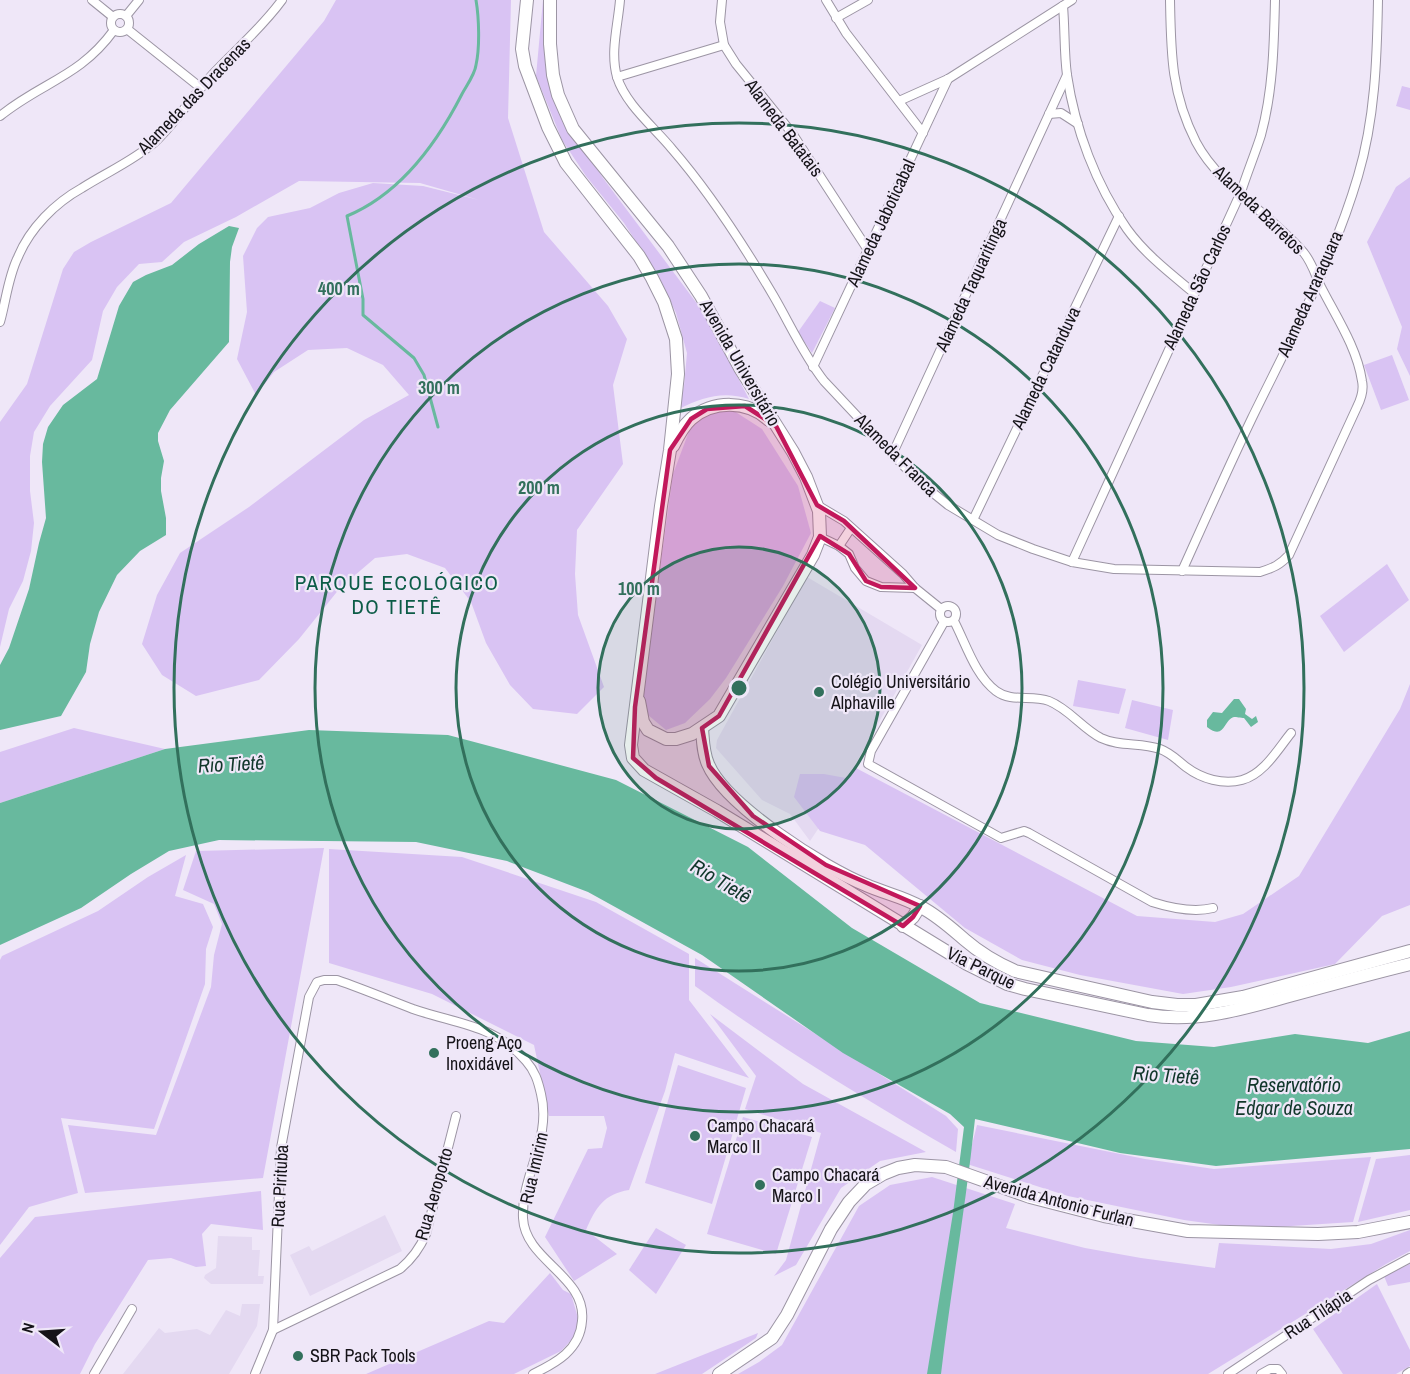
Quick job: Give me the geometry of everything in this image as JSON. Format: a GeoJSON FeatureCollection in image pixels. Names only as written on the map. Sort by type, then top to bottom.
{"type":"FeatureCollection","features":[{"type":"Feature","properties":{"kind":"main road"},"geometry":{"type":"LineString","coordinates":[[527,0],[522,49],[525,66],[548,127],[566,163],[639,256],[670,318],[678,352],[676,389],[670,450],[637,693],[643,722],[648,730],[655,734],[666,739],[676,739],[702,728]]}},
{"type":"Feature","properties":{"kind":"main road","name":"Avenida Universitário"},"geometry":{"type":"LineString","coordinates":[[550,0],[553,75],[558,96],[573,129],[668,246],[701,296],[740,368],[801,466],[817,505],[820,537],[813,555],[719,716],[702,728]]}},
{"type":"Feature","properties":{"kind":"main road"},"geometry":{"type":"LineString","coordinates":[[670,450],[691,419],[707,409],[726,404],[745,406],[762,414],[776,426]]}},
{"type":"Feature","properties":{"kind":"main road","name":"Via Parque"},"geometry":{"type":"LineString","coordinates":[[637,693],[631,745],[633,758],[645,770],[717,811],[967,964],[1007,984],[1162,1017],[1198,1017],[1218,1015],[1410,964]]}},
{"type":"Feature","properties":{"kind":"main road","name":"Via Parque"},"geometry":{"type":"LineString","coordinates":[[702,728],[704,750],[709,766],[725,788],[753,816],[826,865],[864,885],[920,906],[934,914],[982,953],[1015,971],[1131,998],[1177,1005],[1196,1005],[1227,1000],[1410,951]]}},
{"type":"Feature","properties":{"kind":"main road"},"geometry":{"type":"LineString","coordinates":[[903,926],[920,906]]}},
{"type":"Feature","properties":{"kind":"main road","name":"Avenida Antonio Furlan"},"geometry":{"type":"LineString","coordinates":[[719,1374],[772,1338],[787,1315],[831,1229],[849,1202],[866,1184],[898,1168],[915,1165],[946,1167],[1030,1197],[1104,1216],[1188,1230],[1358,1233],[1410,1222]]}},
{"type":"Feature","properties":{"kind":"street"},"geometry":{"type":"LineString","coordinates":[[92,0],[113,17]]}},
{"type":"Feature","properties":{"kind":"street"},"geometry":{"type":"LineString","coordinates":[[126,16],[139,0]]}},
{"type":"Feature","properties":{"kind":"street","name":"Alameda das Dracenas"},"geometry":{"type":"LineString","coordinates":[[0,322],[18,257],[27,239],[41,221],[80,188],[122,166],[147,148],[174,122],[201,88],[254,34],[282,0]]}},
{"type":"Feature","properties":{"kind":"street","name":"Alameda Franca"},"geometry":{"type":"LineString","coordinates":[[620,0],[615,43],[615,64],[618,77],[631,101],[674,150],[725,218],[774,297],[813,367],[892,455],[933,494],[998,535],[1072,562],[1114,569],[1260,572],[1273,568],[1289,555],[1357,407],[1363,389],[1357,364],[1342,327],[1319,283]]}},
{"type":"Feature","properties":{"kind":"street","name":"Alameda Batatais"},"geometry":{"type":"LineString","coordinates":[[722,0],[720,22],[724,45],[736,64],[792,133],[868,250]]}},
{"type":"Feature","properties":{"kind":"street"},"geometry":{"type":"LineString","coordinates":[[826,0],[836,18],[923,134]]}},
{"type":"Feature","properties":{"kind":"street"},"geometry":{"type":"LineString","coordinates":[[836,18],[868,0]]}},
{"type":"Feature","properties":{"kind":"street"},"geometry":{"type":"LineString","coordinates":[[899,101],[948,79],[1072,0]]}},
{"type":"Feature","properties":{"kind":"street","name":"Alameda Barretos"},"geometry":{"type":"LineString","coordinates":[[1170,0],[1172,61],[1176,89],[1197,144],[1227,182],[1241,192],[1303,252],[1311,262],[1319,283]]}},
{"type":"Feature","properties":{"kind":"street","name":"Alameda São Carlos"},"geometry":{"type":"LineString","coordinates":[[1072,562],[1241,192],[1261,136],[1268,104],[1272,77],[1275,0]]}},
{"type":"Feature","properties":{"kind":"street","name":"Alameda Araraquara"},"geometry":{"type":"LineString","coordinates":[[1182,571],[1252,419],[1319,283],[1358,175],[1374,90],[1378,0]]}},
{"type":"Feature","properties":{"kind":"street"},"geometry":{"type":"LineString","coordinates":[[1063,6],[1067,75],[1078,124],[1103,189],[1128,230],[1146,250],[1194,293]]}},
{"type":"Feature","properties":{"kind":"street"},"geometry":{"type":"LineString","coordinates":[[119,14],[126,16],[129,22],[127,29],[120,32],[114,30],[111,24],[113,17],[119,14]]}},
{"type":"Feature","properties":{"kind":"street"},"geometry":{"type":"LineString","coordinates":[[127,29],[201,88]]}},
{"type":"Feature","properties":{"kind":"street"},"geometry":{"type":"LineString","coordinates":[[0,116],[26,98],[77,69],[104,44],[114,30]]}},
{"type":"Feature","properties":{"kind":"street"},"geometry":{"type":"LineString","coordinates":[[618,77],[724,45]]}},
{"type":"Feature","properties":{"kind":"street","name":"Alameda Taquaritinga"},"geometry":{"type":"LineString","coordinates":[[892,455],[1067,75]]}},
{"type":"Feature","properties":{"kind":"street","name":"Alameda Jaboticabal"},"geometry":{"type":"LineString","coordinates":[[813,367],[948,79]]}},
{"type":"Feature","properties":{"kind":"street"},"geometry":{"type":"LineString","coordinates":[[1049,114],[1061,113],[1078,124]]}},
{"type":"Feature","properties":{"kind":"street","name":"Alameda Catanduva"},"geometry":{"type":"LineString","coordinates":[[972,520],[1119,216]]}},
{"type":"Feature","properties":{"kind":"street"},"geometry":{"type":"LineString","coordinates":[[817,505],[834,514],[851,528],[941,609]]}},
{"type":"Feature","properties":{"kind":"street"},"geometry":{"type":"LineString","coordinates":[[838,546],[851,528]]}},
{"type":"Feature","properties":{"kind":"street"},"geometry":{"type":"LineString","coordinates":[[820,537],[849,554],[855,568],[866,581],[881,587],[915,588]]}},
{"type":"Feature","properties":{"kind":"street"},"geometry":{"type":"LineString","coordinates":[[941,609],[946,606],[953,607],[957,617],[949,623],[944,622]]}},
{"type":"Feature","properties":{"kind":"street"},"geometry":{"type":"LineString","coordinates":[[941,609],[940,615],[944,622]]}},
{"type":"Feature","properties":{"kind":"street"},"geometry":{"type":"LineString","coordinates":[[954,621],[980,674],[999,693],[1022,699],[1047,700],[1059,706],[1099,737],[1115,743],[1159,749],[1173,755],[1199,775],[1216,781],[1244,780],[1258,772],[1291,733]]}},
{"type":"Feature","properties":{"kind":"street"},"geometry":{"type":"LineString","coordinates":[[944,622],[871,751],[868,764],[1001,838],[1024,831],[1029,833],[1152,902],[1172,908],[1204,910],[1213,908]]}},
{"type":"Feature","properties":{"kind":"street","name":"Rua Imirim"},"geometry":{"type":"LineString","coordinates":[[309,997],[317,982],[337,980],[414,1009],[480,1028],[506,1041],[517,1051],[537,1078],[544,1104],[544,1127],[526,1192],[523,1219],[531,1242],[574,1290],[579,1299],[582,1321],[578,1339],[572,1349],[554,1364],[532,1374]]}},
{"type":"Feature","properties":{"kind":"street","name":"Rua Pirituba"},"geometry":{"type":"LineString","coordinates":[[255,1374],[273,1330],[281,1149],[309,997]]}},
{"type":"Feature","properties":{"kind":"street","name":"Rua Aeroporto"},"geometry":{"type":"LineString","coordinates":[[273,1330],[400,1269],[409,1261],[420,1247],[426,1234],[456,1116]]}},
{"type":"Feature","properties":{"kind":"street","name":"Rua Tilápia"},"geometry":{"type":"LineString","coordinates":[[1228,1374],[1369,1280],[1410,1258]]}},
{"type":"Feature","properties":{"kind":"street"},"geometry":{"type":"LineString","coordinates":[[94,1374],[132,1309]]}},
{"type":"Feature","properties":{"kind":"street"},"geometry":{"type":"LineString","coordinates":[[1261,1374],[1270,1369],[1278,1369],[1282,1374]]}},
{"type":"Feature","properties":{"kind":"highlighted area"},"geometry":{"type":"Polygon","coordinates":[[[745,406],[776,426],[817,505],[844,521],[915,588],[881,587],[866,581],[849,554],[820,536],[719,716],[702,728],[709,766],[753,816],[826,865],[920,906],[913,917],[903,926],[656,778],[633,758],[635,707],[670,450],[691,419],[707,409],[745,406]]]}},
{"type":"Feature","properties":{"kind":"shaded area"},"geometry":{"type":"Polygon","coordinates":[[[336,0],[511,0],[508,118],[544,232],[608,306],[627,339],[613,385],[623,464],[577,530],[575,574],[578,615],[604,687],[577,714],[533,709],[510,685],[486,643],[471,602],[445,568],[407,554],[375,558],[340,588],[299,639],[259,680],[196,696],[162,675],[142,644],[157,595],[180,553],[249,507],[364,420],[409,395],[383,365],[347,348],[308,350],[274,372],[256,395],[237,359],[247,312],[243,256],[257,228],[268,217],[310,208],[339,193],[373,183],[423,186],[479,200],[420,183],[299,181],[236,217],[184,242],[162,262],[139,264],[117,287],[103,311],[92,360],[50,406],[34,432],[30,456],[30,491],[34,523],[31,551],[23,581],[9,609],[0,647],[0,422],[27,384],[63,269],[74,252],[171,203],[324,21],[336,0]]]}},
{"type":"Feature","properties":{"kind":"shaded area"},"geometry":{"type":"Polygon","coordinates":[[[543,0],[548,0],[560,113],[603,178],[704,313],[749,399],[713,396],[679,409],[687,353],[676,313],[659,277],[624,223],[586,176],[562,140],[536,76],[543,0]]]}},
{"type":"Feature","properties":{"kind":"shaded area"},"geometry":{"type":"Polygon","coordinates":[[[1402,86],[1410,88],[1410,110],[1396,106],[1402,86]]]}},
{"type":"Feature","properties":{"kind":"shaded area"},"geometry":{"type":"Polygon","coordinates":[[[1410,177],[1410,376],[1397,349],[1402,327],[1367,242],[1396,187],[1410,177]]]}},
{"type":"Feature","properties":{"kind":"shaded area"},"geometry":{"type":"Polygon","coordinates":[[[820,301],[835,308],[812,353],[798,332],[820,301]]]}},
{"type":"Feature","properties":{"kind":"shaded area"},"geometry":{"type":"Polygon","coordinates":[[[1392,355],[1409,400],[1381,410],[1364,365],[1392,355]]]}},
{"type":"Feature","properties":{"kind":"shaded area"},"geometry":{"type":"Polygon","coordinates":[[[718,410],[734,411],[762,429],[798,486],[811,533],[783,586],[726,678],[710,699],[685,723],[666,730],[648,715],[643,692],[673,474],[691,426],[706,414],[718,410]]]}},
{"type":"Feature","properties":{"kind":"shaded area"},"geometry":{"type":"Polygon","coordinates":[[[1387,564],[1409,600],[1344,652],[1320,616],[1387,564]]]}},
{"type":"Feature","properties":{"kind":"shaded area","name":"Colégio Universitário Alphaville"},"geometry":{"type":"Polygon","coordinates":[[[807,577],[922,645],[826,817],[810,841],[790,814],[762,800],[716,748],[717,740],[807,577]]]}},
{"type":"Feature","properties":{"kind":"shaded area"},"geometry":{"type":"Polygon","coordinates":[[[1078,680],[1126,689],[1119,714],[1073,706],[1078,680]]]}},
{"type":"Feature","properties":{"kind":"shaded area"},"geometry":{"type":"Polygon","coordinates":[[[1410,684],[1410,905],[1382,916],[1335,964],[1231,987],[1183,994],[1080,975],[1022,960],[965,928],[865,845],[820,831],[794,797],[800,774],[824,774],[846,778],[854,767],[1137,916],[1215,922],[1243,914],[1299,876],[1400,709],[1410,684]]]}},
{"type":"Feature","properties":{"kind":"shaded area"},"geometry":{"type":"Polygon","coordinates":[[[1132,700],[1173,710],[1168,740],[1125,728],[1132,700]]]}},
{"type":"Feature","properties":{"kind":"shaded area"},"geometry":{"type":"Polygon","coordinates":[[[74,728],[165,749],[0,803],[0,752],[74,728]]]}},
{"type":"Feature","properties":{"kind":"shaded area"},"geometry":{"type":"Polygon","coordinates":[[[324,848],[263,1178],[85,1193],[68,1125],[156,1135],[211,987],[214,955],[222,924],[214,904],[183,890],[196,851],[324,848]]]}},
{"type":"Feature","properties":{"kind":"shaded area"},"geometry":{"type":"Polygon","coordinates":[[[329,849],[462,857],[596,902],[689,954],[689,1000],[749,1078],[675,1053],[665,1091],[629,1190],[607,1198],[597,1208],[586,1230],[617,1254],[574,1281],[545,1237],[588,1149],[602,1148],[607,1128],[604,1116],[549,1116],[534,1045],[432,994],[329,963],[329,849]]]}},
{"type":"Feature","properties":{"kind":"shaded area"},"geometry":{"type":"Polygon","coordinates":[[[186,855],[175,896],[203,904],[213,927],[206,949],[205,984],[154,1129],[61,1118],[78,1193],[29,1207],[0,1245],[0,960],[2,956],[98,911],[148,877],[186,855]]]}},
{"type":"Feature","properties":{"kind":"shaded area"},"geometry":{"type":"Polygon","coordinates":[[[695,958],[946,1116],[958,1129],[956,1152],[823,1072],[695,986],[695,958]]]}},
{"type":"Feature","properties":{"kind":"shaded area"},"geometry":{"type":"Polygon","coordinates":[[[710,1014],[803,1084],[926,1152],[880,1161],[841,1188],[796,1265],[774,1276],[786,1260],[821,1133],[745,1109],[756,1076],[710,1014]]]}},
{"type":"Feature","properties":{"kind":"shaded area","name":"Campo Chacará Marco II"},"geometry":{"type":"Polygon","coordinates":[[[678,1065],[746,1088],[712,1204],[645,1183],[678,1065]]]}},
{"type":"Feature","properties":{"kind":"shaded area","name":"Campo Chacará Marco I"},"geometry":{"type":"Polygon","coordinates":[[[743,1117],[812,1137],[776,1254],[707,1234],[743,1117]]]}},
{"type":"Feature","properties":{"kind":"shaded area"},"geometry":{"type":"Polygon","coordinates":[[[977,1125],[1145,1159],[1214,1169],[1371,1157],[1353,1222],[1276,1227],[1220,1225],[1184,1220],[1068,1196],[967,1164],[977,1125]]]}},
{"type":"Feature","properties":{"kind":"shaded area"},"geometry":{"type":"Polygon","coordinates":[[[1410,1155],[1410,1210],[1358,1222],[1376,1159],[1410,1155]]]}},
{"type":"Feature","properties":{"kind":"shaded area"},"geometry":{"type":"Polygon","coordinates":[[[932,1177],[1015,1204],[1006,1228],[1085,1248],[1141,1258],[1215,1268],[1219,1243],[1331,1249],[1371,1244],[1410,1230],[1410,1251],[1208,1374],[738,1374],[782,1345],[859,1206],[890,1185],[932,1177]]]}},
{"type":"Feature","properties":{"kind":"shaded area"},"geometry":{"type":"Polygon","coordinates":[[[261,1191],[263,1230],[211,1224],[202,1234],[206,1266],[196,1267],[171,1258],[148,1260],[95,1344],[80,1374],[0,1374],[0,1258],[35,1217],[261,1191]]]}},
{"type":"Feature","properties":{"kind":"shaded area"},"geometry":{"type":"Polygon","coordinates":[[[385,1215],[402,1251],[310,1296],[290,1255],[309,1246],[312,1251],[385,1215]]]}},
{"type":"Feature","properties":{"kind":"shaded area"},"geometry":{"type":"Polygon","coordinates":[[[656,1228],[686,1245],[656,1294],[629,1270],[656,1228]]]}},
{"type":"Feature","properties":{"kind":"shaded area"},"geometry":{"type":"Polygon","coordinates":[[[218,1236],[252,1237],[252,1250],[260,1250],[258,1276],[264,1276],[263,1284],[211,1284],[204,1278],[216,1268],[218,1236]]]}},
{"type":"Feature","properties":{"kind":"shaded area"},"geometry":{"type":"Polygon","coordinates":[[[1410,1264],[1410,1282],[1388,1286],[1384,1276],[1410,1264]]]}},
{"type":"Feature","properties":{"kind":"shaded area"},"geometry":{"type":"Polygon","coordinates":[[[550,1273],[563,1290],[571,1294],[578,1318],[575,1336],[561,1351],[514,1374],[366,1374],[489,1321],[504,1323],[550,1273]]]}},
{"type":"Feature","properties":{"kind":"shaded area"},"geometry":{"type":"Polygon","coordinates":[[[1377,1284],[1410,1350],[1410,1366],[1396,1374],[1343,1374],[1313,1329],[1377,1284]]]}},
{"type":"Feature","properties":{"kind":"shaded area"},"geometry":{"type":"Polygon","coordinates":[[[242,1304],[260,1304],[257,1326],[229,1374],[123,1374],[159,1328],[165,1333],[197,1329],[210,1335],[226,1310],[240,1316],[242,1304]]]}},
{"type":"Feature","properties":{"kind":"shaded area"},"geometry":{"type":"Polygon","coordinates":[[[758,1333],[756,1338],[702,1374],[655,1374],[758,1333]]]}},
{"type":"Feature","properties":{"kind":"water"},"geometry":{"type":"Polygon","coordinates":[[[229,226],[239,228],[232,247],[230,262],[229,342],[170,410],[158,433],[164,461],[161,491],[166,518],[166,535],[140,551],[117,575],[99,612],[90,644],[86,672],[61,716],[0,730],[0,665],[9,648],[29,589],[46,518],[42,462],[43,444],[48,427],[63,405],[97,379],[119,306],[133,282],[172,265],[199,244],[229,226]]]}},
{"type":"Feature","properties":{"kind":"water"},"geometry":{"type":"Polygon","coordinates":[[[1234,699],[1239,699],[1246,709],[1245,714],[1252,719],[1256,716],[1258,722],[1251,727],[1244,718],[1234,717],[1221,731],[1213,731],[1207,727],[1207,720],[1213,712],[1222,713],[1234,699]]]}},
{"type":"Feature","properties":{"kind":"water","name":"Reservatório Edgar de Souza"},"geometry":{"type":"Polygon","coordinates":[[[309,730],[448,735],[616,780],[748,847],[852,928],[980,1003],[1136,1041],[1214,1047],[1295,1034],[1368,1043],[1410,1031],[1410,1149],[1216,1166],[1120,1153],[975,1119],[941,1374],[927,1374],[953,1213],[964,1127],[950,1114],[843,1053],[702,955],[588,892],[507,861],[416,842],[219,840],[169,851],[81,908],[0,945],[0,803],[165,749],[309,730]]]}},
{"type":"Feature","properties":{"kind":"waterway"},"geometry":{"type":"LineString","coordinates":[[438,427],[424,375],[414,358],[363,315],[363,299],[347,216],[384,195],[400,181],[441,131],[475,68],[479,41],[476,0]]}},
{"type":"Feature","properties":{"kind":"place","name":"Colégio Universitário Alphaville"},"geometry":{"type":"Point","coordinates":[819,692]}},
{"type":"Feature","properties":{"kind":"place","name":"Proeng Aço Inoxidável"},"geometry":{"type":"Point","coordinates":[434,1053]}},
{"type":"Feature","properties":{"kind":"place","name":"Campo Chacará Marco II"},"geometry":{"type":"Point","coordinates":[695,1136]}},
{"type":"Feature","properties":{"kind":"place","name":"Campo Chacará Marco I"},"geometry":{"type":"Point","coordinates":[760,1185]}},
{"type":"Feature","properties":{"kind":"place","name":"SBR Pack Tools"},"geometry":{"type":"Point","coordinates":[298,1356]}},
{"type":"Feature","properties":{"kind":"district","name":"PARQUE ECOLÓGICO DO TIETÊ"},"geometry":{"type":"Point","coordinates":[397,595]}},
{"type":"Feature","properties":{"kind":"water label","name":"Rio Tietê"},"geometry":{"type":"Point","coordinates":[231,764]}},
{"type":"Feature","properties":{"kind":"water label","name":"Rio Tietê"},"geometry":{"type":"Point","coordinates":[721,881]}},
{"type":"Feature","properties":{"kind":"water label","name":"Rio Tietê"},"geometry":{"type":"Point","coordinates":[1166,1075]}}]}
